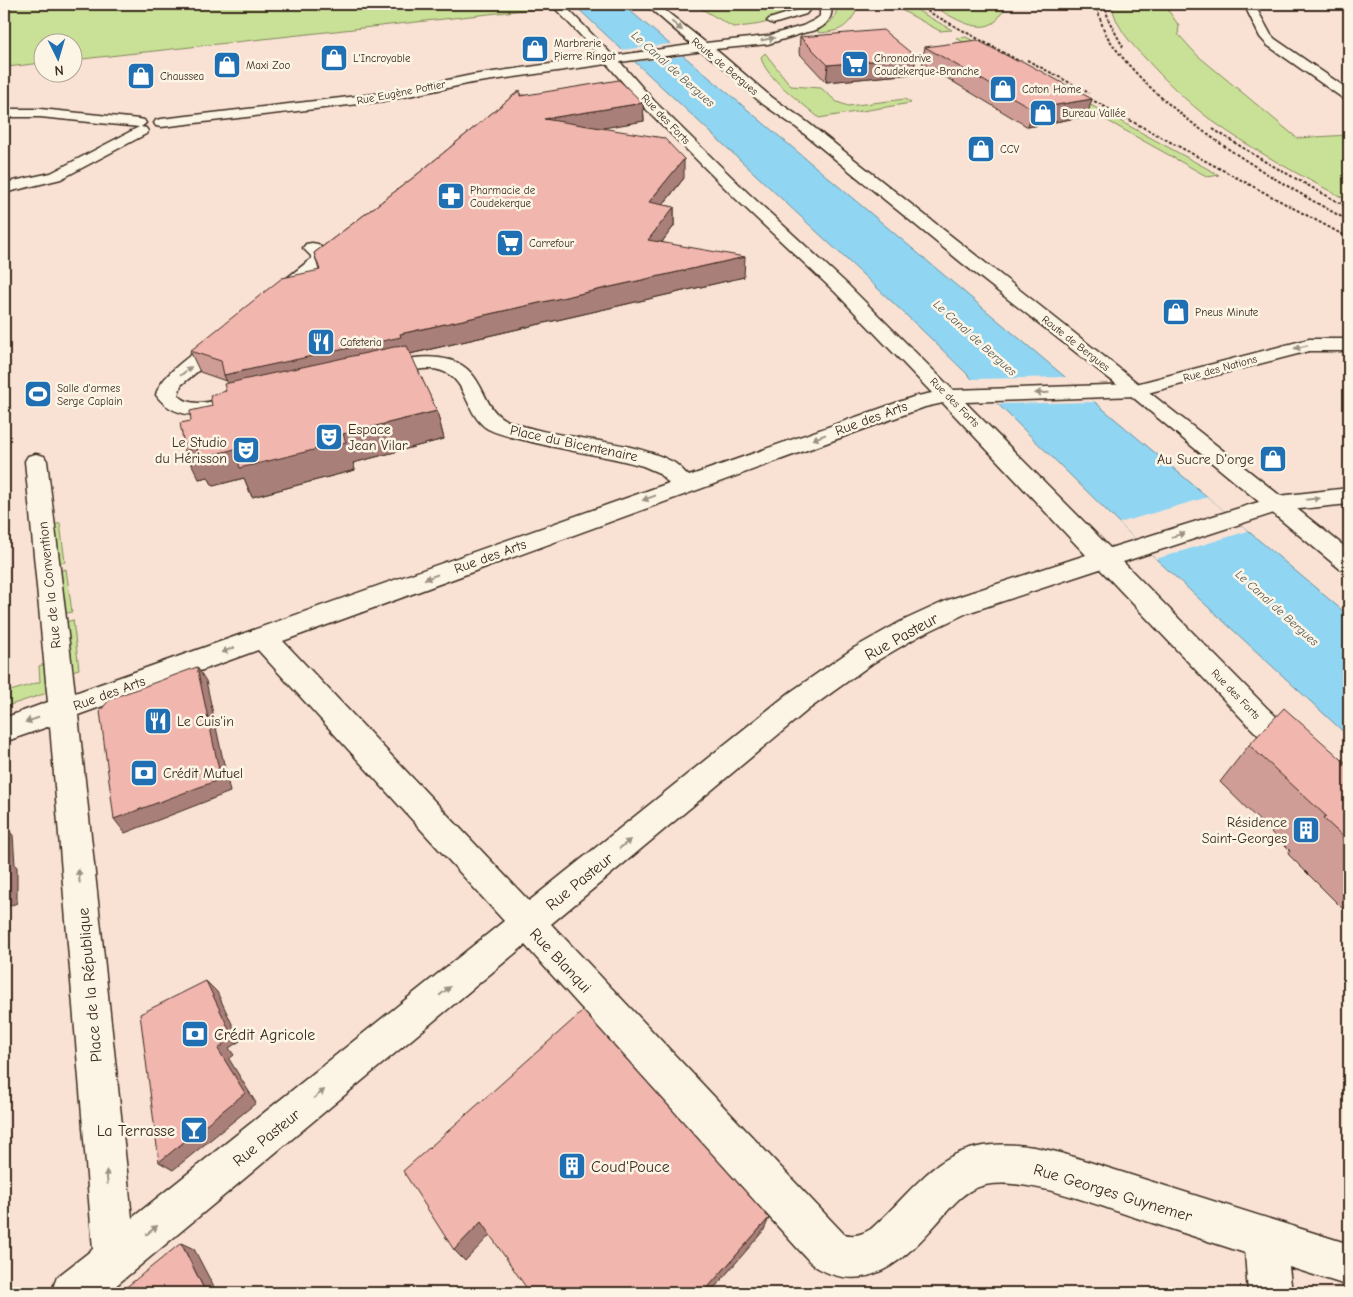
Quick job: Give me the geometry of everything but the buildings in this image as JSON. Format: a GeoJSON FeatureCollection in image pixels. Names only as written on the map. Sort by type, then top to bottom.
{"type":"FeatureCollection","features":[{"type":"Feature","properties":{"kind":"main road","name":"Rue des Forts"},"geometry":{"type":"LineString","coordinates":[[556,4],[586,34],[618,58],[649,104],[742,196],[840,288],[949,396],[1118,554],[1272,732],[1349,805]]}},
{"type":"Feature","properties":{"kind":"main road","name":"Route de Bergues"},"geometry":{"type":"LineString","coordinates":[[651,4],[704,48],[722,60],[766,99],[802,124],[968,259],[1136,390],[1349,563]]}},
{"type":"Feature","properties":{"kind":"main road"},"geometry":{"type":"LineString","coordinates":[[769,23],[802,12],[808,4]]}},
{"type":"Feature","properties":{"kind":"main road","name":"Rue Eugène Pottier"},"geometry":{"type":"LineString","coordinates":[[4,188],[56,176],[140,127],[153,129],[161,123],[384,97],[472,79],[618,58],[768,40],[819,24],[826,17],[827,9],[825,4]]}},
{"type":"Feature","properties":{"kind":"main road"},"geometry":{"type":"LineString","coordinates":[[1249,4],[1266,37],[1271,42],[1349,96]]}},
{"type":"Feature","properties":{"kind":"main road"},"geometry":{"type":"LineString","coordinates":[[704,48],[707,42],[740,30]]}},
{"type":"Feature","properties":{"kind":"main road","name":"Route de Bergues"},"geometry":{"type":"LineString","coordinates":[[720,36],[741,55]]}},
{"type":"Feature","properties":{"kind":"main road","name":"Route de Bergues"},"geometry":{"type":"LineString","coordinates":[[761,78],[802,124]]}},
{"type":"Feature","properties":{"kind":"main road"},"geometry":{"type":"LineString","coordinates":[[4,113],[34,113],[140,127]]}},
{"type":"Feature","properties":{"kind":"main road"},"geometry":{"type":"LineString","coordinates":[[262,308],[318,261],[320,255],[312,248]]}},
{"type":"Feature","properties":{"kind":"main road"},"geometry":{"type":"LineString","coordinates":[[239,327],[170,385],[166,395],[170,401],[179,405],[198,409],[213,409],[257,399]]}},
{"type":"Feature","properties":{"kind":"main road","name":"Rue des Nations"},"geometry":{"type":"LineString","coordinates":[[978,395],[1136,390],[1309,345],[1349,344]]}},
{"type":"Feature","properties":{"kind":"main road","name":"Place du Bicentenaire"},"geometry":{"type":"LineString","coordinates":[[362,375],[419,364],[443,366],[455,370],[464,378],[485,415],[495,424],[509,429],[651,461],[665,468],[685,485]]}},
{"type":"Feature","properties":{"kind":"main road","name":"Rue des Arts"},"geometry":{"type":"LineString","coordinates":[[4,730],[920,401],[949,396],[978,395]]}},
{"type":"Feature","properties":{"kind":"main road","name":"Rue de la Convention"},"geometry":{"type":"LineString","coordinates":[[36,461],[63,710]]}},
{"type":"Feature","properties":{"kind":"main road","name":"Rue Pasteur"},"geometry":{"type":"LineString","coordinates":[[74,1293],[799,701],[860,658],[915,626],[969,601],[1278,504],[1314,498],[1349,496]]}},
{"type":"Feature","properties":{"kind":"main road","name":"Rue Blanqui"},"geometry":{"type":"LineString","coordinates":[[262,638],[283,657],[814,1235],[834,1253],[842,1256],[852,1258],[872,1253]]}},
{"type":"Feature","properties":{"kind":"main road","name":"Place de la République"},"geometry":{"type":"LineString","coordinates":[[63,710],[115,1260]]}},
{"type":"Feature","properties":{"kind":"main road","name":"Rue Georges Guynemer"},"geometry":{"type":"LineString","coordinates":[[872,1253],[897,1235],[948,1182],[963,1172],[1000,1164],[1020,1164],[1061,1173],[1349,1265]]}},
{"type":"Feature","properties":{"kind":"main road"},"geometry":{"type":"LineString","coordinates":[[1265,1238],[1270,1293]]}},
{"type":"Feature","properties":{"kind":"green space"},"geometry":{"type":"Polygon","coordinates":[[[4,4],[539,4],[543,8],[82,59],[82,32],[32,32],[32,64],[7,67],[4,45],[4,4]]]}},
{"type":"Feature","properties":{"kind":"green space"},"geometry":{"type":"Polygon","coordinates":[[[693,4],[799,4],[778,19],[750,26],[733,27],[693,4]]]}},
{"type":"Feature","properties":{"kind":"green space"},"geometry":{"type":"Polygon","coordinates":[[[834,4],[852,4],[856,12],[845,26],[819,33],[816,29],[829,23],[835,17],[836,9],[834,4]]]}},
{"type":"Feature","properties":{"kind":"green space"},"geometry":{"type":"Polygon","coordinates":[[[886,4],[906,4],[952,30],[940,31],[894,6],[886,4]]]}},
{"type":"Feature","properties":{"kind":"green space"},"geometry":{"type":"Polygon","coordinates":[[[930,4],[1007,4],[996,21],[989,25],[980,26],[962,22],[930,4]]]}},
{"type":"Feature","properties":{"kind":"green space"},"geometry":{"type":"Polygon","coordinates":[[[1112,4],[1164,4],[1179,26],[1178,34],[1197,55],[1297,138],[1349,135],[1349,201],[1261,153],[1202,113],[1168,83],[1134,46],[1116,19],[1112,4]]]}},
{"type":"Feature","properties":{"kind":"green space"},"geometry":{"type":"Polygon","coordinates":[[[966,37],[1219,175],[1208,177],[1099,116],[1090,118],[1018,77],[961,86],[954,82],[1016,72],[956,38],[966,37]]]}},
{"type":"Feature","properties":{"kind":"green space"},"geometry":{"type":"Polygon","coordinates":[[[765,53],[791,86],[821,88],[837,102],[848,106],[905,99],[911,103],[819,118],[769,73],[761,57],[765,53]]]}},
{"type":"Feature","properties":{"kind":"green space"},"geometry":{"type":"Polygon","coordinates":[[[60,523],[65,562],[56,564],[51,526],[60,523]]]}},
{"type":"Feature","properties":{"kind":"green space"},"geometry":{"type":"Polygon","coordinates":[[[66,569],[72,612],[62,614],[57,572],[66,569]]]}},
{"type":"Feature","properties":{"kind":"green space"},"geometry":{"type":"Polygon","coordinates":[[[73,620],[79,669],[69,672],[63,623],[73,620]]]}},
{"type":"Feature","properties":{"kind":"green space"},"geometry":{"type":"Polygon","coordinates":[[[47,663],[50,692],[4,707],[4,693],[40,682],[39,666],[47,663]]]}},
{"type":"Feature","properties":{"kind":"water","name":"Le Canal de Bergues"},"geometry":{"type":"Polygon","coordinates":[[[573,4],[622,4],[1349,616],[1349,737],[1156,559],[921,329],[573,4]]]}},
{"type":"Feature","properties":{"kind":"pier"},"geometry":{"type":"Polygon","coordinates":[[[670,44],[683,56],[634,62],[621,50],[670,44]]]}},
{"type":"Feature","properties":{"kind":"pier"},"geometry":{"type":"Polygon","coordinates":[[[1066,377],[1095,402],[998,404],[971,379],[1066,377]]]}},
{"type":"Feature","properties":{"kind":"pier"},"geometry":{"type":"Polygon","coordinates":[[[1208,497],[1248,531],[1156,559],[1119,523],[1208,497]]]}},
{"type":"Feature","properties":{"kind":"railway"},"geometry":{"type":"LineString","coordinates":[[914,4],[1032,68]]}},
{"type":"Feature","properties":{"kind":"railway"},"geometry":{"type":"LineString","coordinates":[[1095,4],[1107,36],[1128,64],[1154,91],[1184,117],[1251,164],[1349,221]]}},
{"type":"Feature","properties":{"kind":"railway"},"geometry":{"type":"LineString","coordinates":[[1104,4],[1109,21],[1123,47]]}},
{"type":"Feature","properties":{"kind":"railway"},"geometry":{"type":"LineString","coordinates":[[1027,60],[1089,93]]}},
{"type":"Feature","properties":{"kind":"railway"},"geometry":{"type":"LineString","coordinates":[[1081,94],[1349,238]]}},
{"type":"Feature","properties":{"kind":"railway"},"geometry":{"type":"LineString","coordinates":[[1213,129],[1264,161],[1349,208]]}},
{"type":"Feature","properties":{"kind":"place","name":"Marbrerie Pierre Ringot"},"geometry":{"type":"Point","coordinates":[535,49]}},
{"type":"Feature","properties":{"kind":"place","name":"L'Incroyable"},"geometry":{"type":"Point","coordinates":[334,58]}},
{"type":"Feature","properties":{"kind":"place","name":"Chronodrive Coudekerque-Branche"},"geometry":{"type":"Point","coordinates":[855,64]}},
{"type":"Feature","properties":{"kind":"place","name":"Maxi Zoo"},"geometry":{"type":"Point","coordinates":[227,65]}},
{"type":"Feature","properties":{"kind":"place","name":"Chaussea"},"geometry":{"type":"Point","coordinates":[141,76]}},
{"type":"Feature","properties":{"kind":"place","name":"Coton Home"},"geometry":{"type":"Point","coordinates":[1003,89]}},
{"type":"Feature","properties":{"kind":"place","name":"Bureau Vallée"},"geometry":{"type":"Point","coordinates":[1043,113]}},
{"type":"Feature","properties":{"kind":"place","name":"CCV"},"geometry":{"type":"Point","coordinates":[981,149]}},
{"type":"Feature","properties":{"kind":"place","name":"Pharmacie de Coudekerque"},"geometry":{"type":"Point","coordinates":[451,196]}},
{"type":"Feature","properties":{"kind":"place","name":"Carrefour"},"geometry":{"type":"Point","coordinates":[510,243]}},
{"type":"Feature","properties":{"kind":"place","name":"Pneus Minute"},"geometry":{"type":"Point","coordinates":[1176,312]}},
{"type":"Feature","properties":{"kind":"place","name":"Cafeteria"},"geometry":{"type":"Point","coordinates":[321,342]}},
{"type":"Feature","properties":{"kind":"place","name":"Salle d'armes Serge Caplain"},"geometry":{"type":"Point","coordinates":[38,394]}},
{"type":"Feature","properties":{"kind":"place","name":"Espace Jean Vilar"},"geometry":{"type":"Point","coordinates":[329,437]}},
{"type":"Feature","properties":{"kind":"place","name":"Le Studio du Hérisson"},"geometry":{"type":"Point","coordinates":[246,450]}},
{"type":"Feature","properties":{"kind":"place","name":"Au Sucre D'orge"},"geometry":{"type":"Point","coordinates":[1273,459]}},
{"type":"Feature","properties":{"kind":"place","name":"Le Cuis'in"},"geometry":{"type":"Point","coordinates":[158,721]}},
{"type":"Feature","properties":{"kind":"place","name":"Crédit Mutuel"},"geometry":{"type":"Point","coordinates":[144,773]}},
{"type":"Feature","properties":{"kind":"place","name":"Résidence Saint-Georges"},"geometry":{"type":"Point","coordinates":[1306,830]}},
{"type":"Feature","properties":{"kind":"place","name":"Crédit Agricole"},"geometry":{"type":"Point","coordinates":[195,1034]}},
{"type":"Feature","properties":{"kind":"place","name":"La Terrasse"},"geometry":{"type":"Point","coordinates":[194,1130]}},
{"type":"Feature","properties":{"kind":"place","name":"Coud'Pouce"},"geometry":{"type":"Point","coordinates":[572,1166]}}]}
